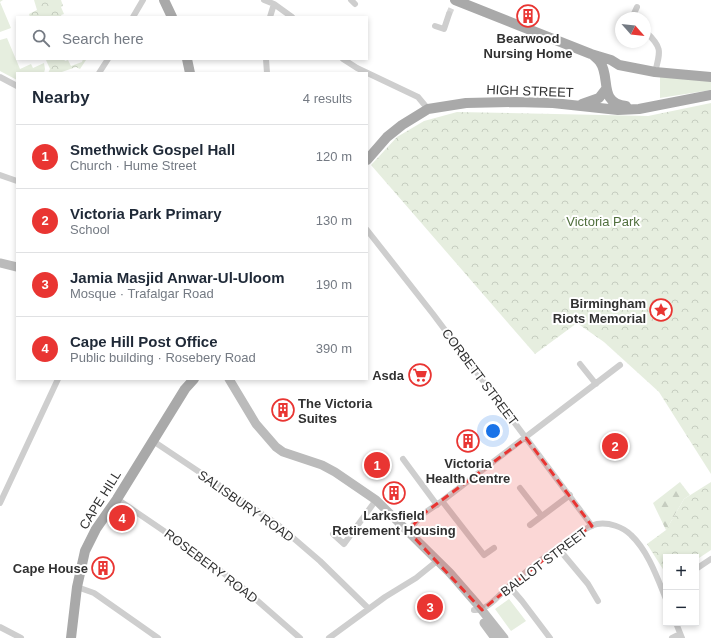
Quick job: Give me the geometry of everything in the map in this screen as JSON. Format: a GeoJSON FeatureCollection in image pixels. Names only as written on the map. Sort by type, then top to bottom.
{"type":"FeatureCollection","features":[{"type":"Feature","properties":{"kind":"main road"},"geometry":{"type":"LineString","coordinates":[[164,0],[172,16]]}},
{"type":"Feature","properties":{"kind":"main road"},"geometry":{"type":"LineString","coordinates":[[454,2],[611,60],[619,65],[655,72],[711,76]]}},
{"type":"Feature","properties":{"kind":"main road"},"geometry":{"type":"LineString","coordinates":[[592,54],[600,62],[604,74],[606,89],[611,99],[618,105],[661,104]]}},
{"type":"Feature","properties":{"kind":"main road"},"geometry":{"type":"LineString","coordinates":[[187,60],[190,72]]}},
{"type":"Feature","properties":{"kind":"main road"},"geometry":{"type":"LineString","coordinates":[[604,74],[611,67],[619,65]]}},
{"type":"Feature","properties":{"kind":"main road"},"geometry":{"type":"LineString","coordinates":[[576,105],[592,102],[599,98],[606,89]]}},
{"type":"Feature","properties":{"kind":"main road","name":"HIGH STREET"},"geometry":{"type":"LineString","coordinates":[[368,159],[387,137],[402,124],[428,109],[466,103],[553,103],[618,110],[639,109],[711,95]]}},
{"type":"Feature","properties":{"kind":"main road"},"geometry":{"type":"LineString","coordinates":[[0,263],[16,267]]}},
{"type":"Feature","properties":{"kind":"main road","name":"CAPE HILL"},"geometry":{"type":"LineString","coordinates":[[71,638],[77,587],[85,551],[96,530],[185,389],[189,380]]}},
{"type":"Feature","properties":{"kind":"main road","name":"CAPE HILL"},"geometry":{"type":"LineString","coordinates":[[185,389],[193,380]]}},
{"type":"Feature","properties":{"kind":"main road"},"geometry":{"type":"LineString","coordinates":[[230,380],[256,424],[276,446],[283,452],[335,472],[376,500],[450,573],[496,633]]}},
{"type":"Feature","properties":{"kind":"main road"},"geometry":{"type":"LineString","coordinates":[[478,610],[485,624],[504,638]]}},
{"type":"Feature","properties":{"kind":"street"},"geometry":{"type":"LineString","coordinates":[[134,16],[143,0]]}},
{"type":"Feature","properties":{"kind":"street"},"geometry":{"type":"LineString","coordinates":[[264,0],[274,4],[291,16]]}},
{"type":"Feature","properties":{"kind":"street"},"geometry":{"type":"LineString","coordinates":[[270,16],[274,4]]}},
{"type":"Feature","properties":{"kind":"street"},"geometry":{"type":"LineString","coordinates":[[635,12],[637,7]]}},
{"type":"Feature","properties":{"kind":"street"},"geometry":{"type":"LineString","coordinates":[[435,26],[444,29],[449,14]]}},
{"type":"Feature","properties":{"kind":"street"},"geometry":{"type":"LineString","coordinates":[[651,38],[657,44],[660,53],[655,72]]}},
{"type":"Feature","properties":{"kind":"street"},"geometry":{"type":"LineString","coordinates":[[100,72],[107,60]]}},
{"type":"Feature","properties":{"kind":"street"},"geometry":{"type":"LineString","coordinates":[[266,60],[267,72]]}},
{"type":"Feature","properties":{"kind":"street"},"geometry":{"type":"LineString","coordinates":[[345,60],[365,72]]}},
{"type":"Feature","properties":{"kind":"street"},"geometry":{"type":"LineString","coordinates":[[368,73],[418,97],[428,109]]}},
{"type":"Feature","properties":{"kind":"street"},"geometry":{"type":"LineString","coordinates":[[0,77],[16,85]]}},
{"type":"Feature","properties":{"kind":"street"},"geometry":{"type":"LineString","coordinates":[[0,175],[16,181]]}},
{"type":"Feature","properties":{"kind":"street","name":"CORBETT STREET"},"geometry":{"type":"LineString","coordinates":[[368,231],[428,308],[592,526]]}},
{"type":"Feature","properties":{"kind":"street"},"geometry":{"type":"LineString","coordinates":[[580,364],[596,384]]}},
{"type":"Feature","properties":{"kind":"street"},"geometry":{"type":"LineString","coordinates":[[408,531],[423,514],[440,503],[526,438],[620,365]]}},
{"type":"Feature","properties":{"kind":"street"},"geometry":{"type":"LineString","coordinates":[[0,503],[58,380]]}},
{"type":"Feature","properties":{"kind":"street","name":"SALISBURY ROAD"},"geometry":{"type":"LineString","coordinates":[[153,441],[277,524],[320,561],[369,609]]}},
{"type":"Feature","properties":{"kind":"street"},"geometry":{"type":"LineString","coordinates":[[404,459],[484,555],[494,548]]}},
{"type":"Feature","properties":{"kind":"street"},"geometry":{"type":"LineString","coordinates":[[520,488],[541,515]]}},
{"type":"Feature","properties":{"kind":"street"},"geometry":{"type":"LineString","coordinates":[[530,524],[570,495]]}},
{"type":"Feature","properties":{"kind":"street","name":"ROSEBERY ROAD"},"geometry":{"type":"LineString","coordinates":[[117,498],[205,559],[243,588],[300,638]]}},
{"type":"Feature","properties":{"kind":"street"},"geometry":{"type":"LineString","coordinates":[[333,534],[344,544],[376,500]]}},
{"type":"Feature","properties":{"kind":"street","name":"BALLOT STREET"},"geometry":{"type":"LineString","coordinates":[[478,610],[558,548],[597,524],[610,525],[626,530],[637,542],[663,587]]}},
{"type":"Feature","properties":{"kind":"street"},"geometry":{"type":"LineString","coordinates":[[558,548],[588,584],[598,601]]}},
{"type":"Feature","properties":{"kind":"street"},"geometry":{"type":"LineString","coordinates":[[699,566],[711,559]]}},
{"type":"Feature","properties":{"kind":"street"},"geometry":{"type":"LineString","coordinates":[[329,638],[387,596],[416,578],[437,561]]}},
{"type":"Feature","properties":{"kind":"street"},"geometry":{"type":"LineString","coordinates":[[509,586],[550,638]]}},
{"type":"Feature","properties":{"kind":"street"},"geometry":{"type":"LineString","coordinates":[[77,587],[94,593],[158,638]]}},
{"type":"Feature","properties":{"kind":"street"},"geometry":{"type":"LineString","coordinates":[[672,638],[681,636],[677,626]]}},
{"type":"Feature","properties":{"kind":"street"},"geometry":{"type":"LineString","coordinates":[[0,627],[21,638]]}},
{"type":"Feature","properties":{"kind":"street"},"geometry":{"type":"LineString","coordinates":[[496,633],[500,638]]}},
{"type":"Feature","properties":{"kind":"highlighted area"},"geometry":{"type":"Polygon","coordinates":[[[526,438],[592,526],[558,548],[482,610],[408,531],[423,514],[526,438]]]}},
{"type":"Feature","properties":{"kind":"green space"},"geometry":{"type":"Polygon","coordinates":[[[34,0],[61,0],[63,6],[61,7],[64,14],[62,16],[30,16],[29,14],[37,10],[34,0]]]}},
{"type":"Feature","properties":{"kind":"green space"},"geometry":{"type":"Polygon","coordinates":[[[0,2],[11,28],[0,32],[0,2]]]}},
{"type":"Feature","properties":{"kind":"green space"},"geometry":{"type":"Polygon","coordinates":[[[7,38],[20,69],[31,64],[33,68],[44,63],[44,72],[16,72],[16,79],[0,71],[0,40],[7,38]]]}},
{"type":"Feature","properties":{"kind":"green space"},"geometry":{"type":"Polygon","coordinates":[[[46,60],[68,60],[71,66],[82,62],[83,60],[86,60],[80,69],[76,67],[62,72],[48,72],[50,69],[46,60]]]}},
{"type":"Feature","properties":{"kind":"green space"},"geometry":{"type":"Polygon","coordinates":[[[660,75],[711,79],[711,90],[660,98],[660,75]]]}},
{"type":"Feature","properties":{"kind":"green space","name":"Victoria Park"},"geometry":{"type":"Polygon","coordinates":[[[711,103],[711,474],[659,392],[604,342],[577,323],[535,354],[371,165],[397,137],[424,121],[457,112],[648,116],[711,103]]]}},
{"type":"Feature","properties":{"kind":"green space"},"geometry":{"type":"Polygon","coordinates":[[[680,482],[690,495],[684,499],[666,530],[653,503],[680,482]]]}},
{"type":"Feature","properties":{"kind":"green space"},"geometry":{"type":"Polygon","coordinates":[[[711,482],[711,550],[699,558],[699,554],[663,554],[663,569],[647,544],[666,530],[684,499],[711,482]]]}},
{"type":"Feature","properties":{"kind":"green space"},"geometry":{"type":"Polygon","coordinates":[[[509,599],[526,621],[511,631],[495,609],[509,599]]]}},
{"type":"Feature","properties":{"kind":"tunnel"},"geometry":{"type":"LineString","coordinates":[[449,14],[452,7]]}},
{"type":"Feature","properties":{"kind":"place","name":"Bearwood Nursing Home"},"geometry":{"type":"Point","coordinates":[528,16]}},
{"type":"Feature","properties":{"kind":"place","name":"Birmingham Riots Memorial"},"geometry":{"type":"Point","coordinates":[661,310]}},
{"type":"Feature","properties":{"kind":"place","name":"Asda"},"geometry":{"type":"Point","coordinates":[420,375]}},
{"type":"Feature","properties":{"kind":"place","name":"The Victoria Suites"},"geometry":{"type":"Point","coordinates":[283,410]}},
{"type":"Feature","properties":{"kind":"place","name":"Victoria Health Centre"},"geometry":{"type":"Point","coordinates":[468,441]}},
{"type":"Feature","properties":{"kind":"place","name":"Victoria Park Primary"},"geometry":{"type":"Point","coordinates":[615,446]}},
{"type":"Feature","properties":{"kind":"place","name":"Smethwick Gospel Hall"},"geometry":{"type":"Point","coordinates":[377,465]}},
{"type":"Feature","properties":{"kind":"place","name":"Larksfield Retirement Housing"},"geometry":{"type":"Point","coordinates":[394,493]}},
{"type":"Feature","properties":{"kind":"place","name":"Cape Hill Post Office"},"geometry":{"type":"Point","coordinates":[122,518]}},
{"type":"Feature","properties":{"kind":"place","name":"Cape House"},"geometry":{"type":"Point","coordinates":[103,568]}},
{"type":"Feature","properties":{"kind":"place","name":"Jamia Masjid Anwar-Ul-Uloom"},"geometry":{"type":"Point","coordinates":[430,607]}}]}
